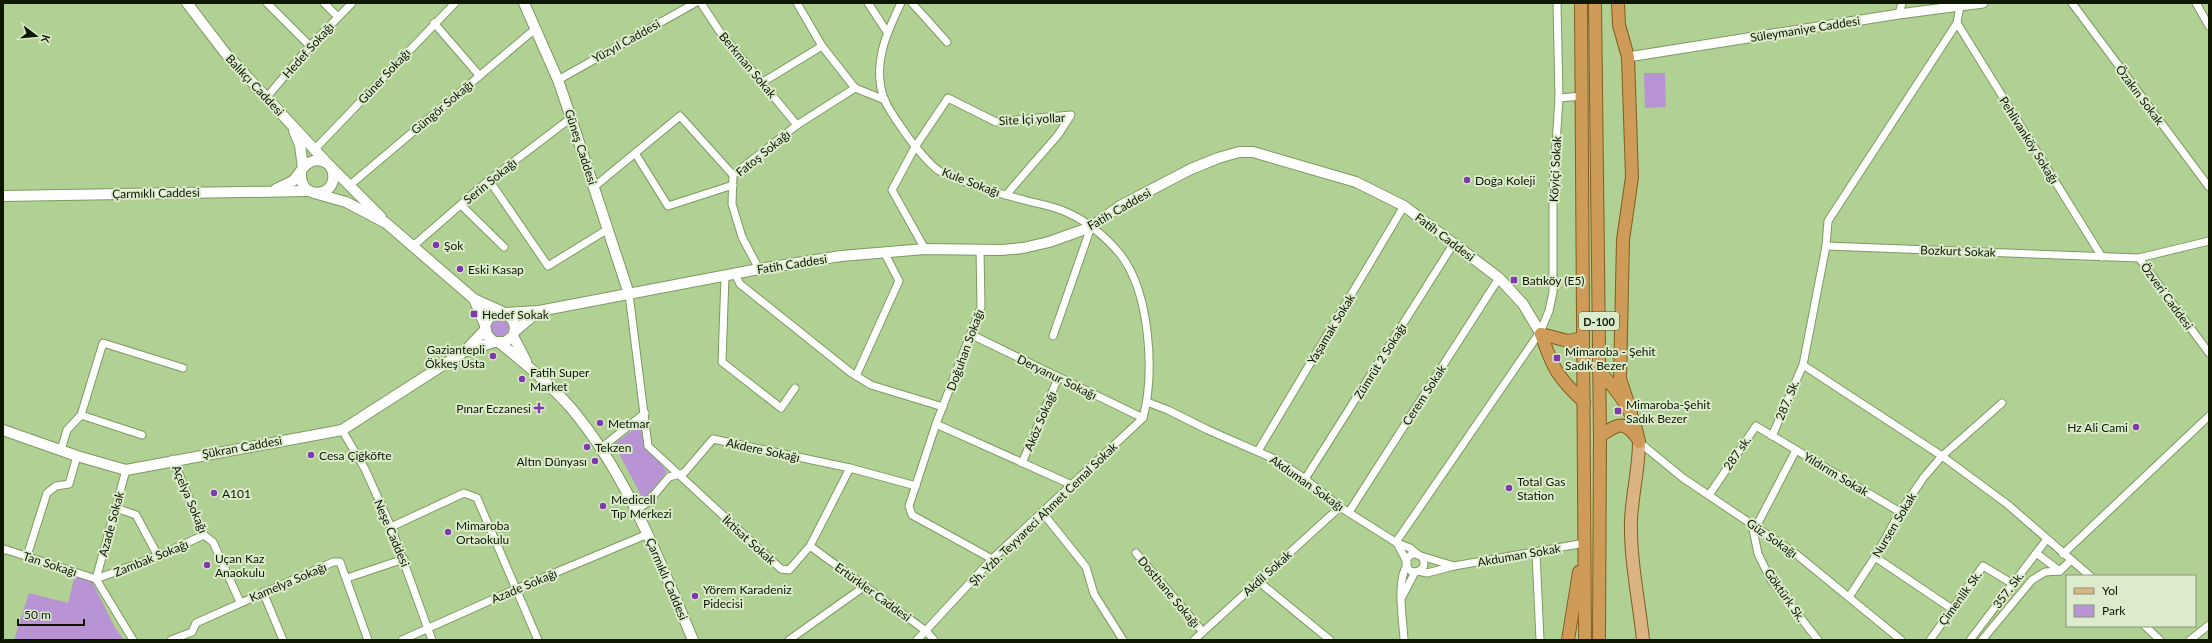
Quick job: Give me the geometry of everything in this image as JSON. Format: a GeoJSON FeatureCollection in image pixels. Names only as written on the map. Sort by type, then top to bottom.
{"type":"FeatureCollection","features":[{"type":"Feature","properties":{"kind":"highway","name":"D-100"},"geometry":{"type":"LineString","coordinates":[[1581,3],[1585,640]]}},
{"type":"Feature","properties":{"kind":"highway","name":"D-100"},"geometry":{"type":"LineString","coordinates":[[1595,3],[1600,436],[1599,640]]}},
{"type":"Feature","properties":{"kind":"highway"},"geometry":{"type":"LineString","coordinates":[[1618,3],[1619,25],[1628,57],[1632,177],[1623,240],[1623,320],[1620,379],[1639,442]]}},
{"type":"Feature","properties":{"kind":"highway"},"geometry":{"type":"LineString","coordinates":[[1541,333],[1568,341],[1583,338]]}},
{"type":"Feature","properties":{"kind":"highway"},"geometry":{"type":"LineString","coordinates":[[1541,333],[1552,366],[1565,384],[1584,402]]}},
{"type":"Feature","properties":{"kind":"highway"},"geometry":{"type":"LineString","coordinates":[[1599,371],[1612,385],[1631,412]]}},
{"type":"Feature","properties":{"kind":"highway"},"geometry":{"type":"LineString","coordinates":[[1600,436],[1609,428],[1624,426],[1631,428],[1639,442]]}},
{"type":"Feature","properties":{"kind":"highway"},"geometry":{"type":"LineString","coordinates":[[1568,640],[1584,543]]}},
{"type":"Feature","properties":{"kind":"main road","name":"Balıkçı Caddesi"},"geometry":{"type":"LineString","coordinates":[[187,3],[226,54],[329,165],[386,223]]}},
{"type":"Feature","properties":{"kind":"main road","name":"Güneş Caddesi"},"geometry":{"type":"LineString","coordinates":[[524,3],[558,80],[629,294]]}},
{"type":"Feature","properties":{"kind":"main road"},"geometry":{"type":"LineString","coordinates":[[272,190],[293,181],[302,170],[311,161],[322,160],[329,165],[334,177],[330,187],[320,193],[312,192],[302,183],[302,170],[300,145],[291,123]]}},
{"type":"Feature","properties":{"kind":"main road","name":"Fatih Caddesi"},"geometry":{"type":"LineString","coordinates":[[503,313],[539,311],[760,269],[841,256],[925,249],[1023,248],[1049,242],[1091,227],[1120,206],[1191,169],[1239,152],[1253,152],[1356,182],[1404,206],[1499,278],[1523,304],[1541,333]]}},
{"type":"Feature","properties":{"kind":"main road","name":"Çarmıklı Caddesi"},"geometry":{"type":"LineString","coordinates":[[3,196],[272,190],[312,192],[346,202],[386,223],[474,299]]}},
{"type":"Feature","properties":{"kind":"main road"},"geometry":{"type":"LineString","coordinates":[[474,299],[503,313],[513,320],[514,333],[528,365]]}},
{"type":"Feature","properties":{"kind":"main road"},"geometry":{"type":"LineString","coordinates":[[474,299],[487,335],[528,365]]}},
{"type":"Feature","properties":{"kind":"main road"},"geometry":{"type":"LineString","coordinates":[[465,351],[497,342],[505,342],[539,311]]}},
{"type":"Feature","properties":{"kind":"main road"},"geometry":{"type":"LineString","coordinates":[[465,351],[485,327],[490,316],[503,313]]}},
{"type":"Feature","properties":{"kind":"main road","name":"Şükran Caddesi"},"geometry":{"type":"LineString","coordinates":[[3,430],[77,456],[126,470],[173,459],[342,430],[465,351]]}},
{"type":"Feature","properties":{"kind":"main road","name":"Çarmıklı Caddesi"},"geometry":{"type":"LineString","coordinates":[[528,365],[570,408],[601,448],[648,534],[693,640]]}},
{"type":"Feature","properties":{"kind":"main road"},"geometry":{"type":"LineString","coordinates":[[1639,442],[1639,462],[1631,522],[1643,640]]}},
{"type":"Feature","properties":{"kind":"street"},"geometry":{"type":"LineString","coordinates":[[267,3],[310,46]]}},
{"type":"Feature","properties":{"kind":"street"},"geometry":{"type":"LineString","coordinates":[[324,3],[338,17]]}},
{"type":"Feature","properties":{"kind":"street","name":"Hedef Sokağı"},"geometry":{"type":"LineString","coordinates":[[266,98],[310,46],[352,3]]}},
{"type":"Feature","properties":{"kind":"street","name":"Güner Sokağı"},"geometry":{"type":"LineString","coordinates":[[315,149],[434,22],[455,3]]}},
{"type":"Feature","properties":{"kind":"street","name":"Yüzyıl Caddesi"},"geometry":{"type":"LineString","coordinates":[[558,80],[695,3]]}},
{"type":"Feature","properties":{"kind":"street","name":"Berkman Sokak"},"geometry":{"type":"LineString","coordinates":[[701,3],[720,32],[763,82],[797,125]]}},
{"type":"Feature","properties":{"kind":"street"},"geometry":{"type":"LineString","coordinates":[[797,3],[822,46],[855,88],[885,100]]}},
{"type":"Feature","properties":{"kind":"street"},"geometry":{"type":"LineString","coordinates":[[868,3],[887,32]]}},
{"type":"Feature","properties":{"kind":"street","name":"Kule Sokağı"},"geometry":{"type":"LineString","coordinates":[[901,3],[887,32],[878,66],[885,100],[915,147],[939,171],[1006,195],[1068,212],[1091,227],[1120,254],[1139,295],[1148,339],[1147,402]]}},
{"type":"Feature","properties":{"kind":"street"},"geometry":{"type":"LineString","coordinates":[[912,3],[947,42]]}},
{"type":"Feature","properties":{"kind":"street","name":"Köyiçi Sokak"},"geometry":{"type":"LineString","coordinates":[[1396,543],[1541,333],[1549,311],[1553,292],[1553,190],[1559,98],[1557,3]]}},
{"type":"Feature","properties":{"kind":"street"},"geometry":{"type":"LineString","coordinates":[[1899,14],[1902,3]]}},
{"type":"Feature","properties":{"kind":"street","name":"Süleymaniye Caddesi"},"geometry":{"type":"LineString","coordinates":[[1628,57],[1899,14],[1983,3]]}},
{"type":"Feature","properties":{"kind":"street","name":"Özakın Sokak"},"geometry":{"type":"LineString","coordinates":[[2072,3],[2209,187]]}},
{"type":"Feature","properties":{"kind":"street"},"geometry":{"type":"LineString","coordinates":[[2196,3],[2209,26]]}},
{"type":"Feature","properties":{"kind":"street"},"geometry":{"type":"LineString","coordinates":[[1960,6],[1957,23],[1828,221],[1826,246],[1803,365],[1942,456],[2007,504],[2089,575]]}},
{"type":"Feature","properties":{"kind":"street"},"geometry":{"type":"LineString","coordinates":[[434,22],[479,75]]}},
{"type":"Feature","properties":{"kind":"street","name":"Pehlivanköy Sokağı"},"geometry":{"type":"LineString","coordinates":[[1957,23],[2102,257]]}},
{"type":"Feature","properties":{"kind":"street","name":"Güngör Sokağı"},"geometry":{"type":"LineString","coordinates":[[350,185],[535,29]]}},
{"type":"Feature","properties":{"kind":"street"},"geometry":{"type":"LineString","coordinates":[[763,82],[822,46]]}},
{"type":"Feature","properties":{"kind":"street","name":"Fatoş Sokağı"},"geometry":{"type":"LineString","coordinates":[[760,269],[742,237],[732,204],[733,175],[797,125],[855,88]]}},
{"type":"Feature","properties":{"kind":"street"},"geometry":{"type":"LineString","coordinates":[[1559,98],[1582,96]]}},
{"type":"Feature","properties":{"kind":"street","name":"Site İçi yollar"},"geometry":{"type":"LineString","coordinates":[[915,147],[948,98],[996,122],[1071,116],[1058,135],[1006,195]]}},
{"type":"Feature","properties":{"kind":"street"},"geometry":{"type":"LineString","coordinates":[[594,187],[680,116],[733,175]]}},
{"type":"Feature","properties":{"kind":"street","name":"Serin Sokağı"},"geometry":{"type":"LineString","coordinates":[[412,247],[489,180],[571,118]]}},
{"type":"Feature","properties":{"kind":"street"},"geometry":{"type":"LineString","coordinates":[[915,147],[892,190],[925,249]]}},
{"type":"Feature","properties":{"kind":"street"},"geometry":{"type":"LineString","coordinates":[[635,152],[668,206],[733,186]]}},
{"type":"Feature","properties":{"kind":"street"},"geometry":{"type":"LineString","coordinates":[[489,180],[548,266],[608,229]]}},
{"type":"Feature","properties":{"kind":"street"},"geometry":{"type":"LineString","coordinates":[[461,205],[504,247]]}},
{"type":"Feature","properties":{"kind":"street","name":"Yaşamak Sokak"},"geometry":{"type":"LineString","coordinates":[[1258,451],[1404,206]]}},
{"type":"Feature","properties":{"kind":"street"},"geometry":{"type":"LineString","coordinates":[[1052,336],[1091,227]]}},
{"type":"Feature","properties":{"kind":"street","name":"Bozkurt Sokak"},"geometry":{"type":"LineString","coordinates":[[1826,246],[2139,258],[2209,241]]}},
{"type":"Feature","properties":{"kind":"street","name":"Zümrüt 2 Sokağı"},"geometry":{"type":"LineString","coordinates":[[1306,479],[1454,243]]}},
{"type":"Feature","properties":{"kind":"street","name":"Doğuhan Sokağı"},"geometry":{"type":"LineString","coordinates":[[980,249],[981,307],[972,335],[936,424],[908,506],[912,515],[992,559]]}},
{"type":"Feature","properties":{"kind":"street"},"geometry":{"type":"LineString","coordinates":[[856,376],[899,281],[884,252]]}},
{"type":"Feature","properties":{"kind":"street","name":"Özveri Caddesi"},"geometry":{"type":"LineString","coordinates":[[2139,258],[2209,353]]}},
{"type":"Feature","properties":{"kind":"street"},"geometry":{"type":"LineString","coordinates":[[730,275],[856,376],[871,385],[943,408]]}},
{"type":"Feature","properties":{"kind":"street"},"geometry":{"type":"LineString","coordinates":[[730,275],[722,362],[781,408],[795,388]]}},
{"type":"Feature","properties":{"kind":"street","name":"Cerem Sokak"},"geometry":{"type":"LineString","coordinates":[[1349,512],[1499,278]]}},
{"type":"Feature","properties":{"kind":"street","name":"İktisat Sokak"},"geometry":{"type":"LineString","coordinates":[[629,294],[648,446],[781,569],[789,570],[810,546],[850,468]]}},
{"type":"Feature","properties":{"kind":"street","name":"Deryanur Sokağı"},"geometry":{"type":"LineString","coordinates":[[972,335],[1143,418]]}},
{"type":"Feature","properties":{"kind":"street"},"geometry":{"type":"LineString","coordinates":[[61,450],[67,430],[81,414],[103,343],[183,368]]}},
{"type":"Feature","properties":{"kind":"street","name":"287. Sk."},"geometry":{"type":"LineString","coordinates":[[1772,436],[1803,365]]}},
{"type":"Feature","properties":{"kind":"street","name":"Aköz Sokağı"},"geometry":{"type":"LineString","coordinates":[[1022,463],[1058,378]]}},
{"type":"Feature","properties":{"kind":"street"},"geometry":{"type":"LineString","coordinates":[[1143,418],[1147,402]]}},
{"type":"Feature","properties":{"kind":"street","name":"Akduman Sokağı"},"geometry":{"type":"LineString","coordinates":[[1147,402],[1277,460],[1306,479],[1340,507],[1396,543],[1410,548],[1419,556]]}},
{"type":"Feature","properties":{"kind":"street","name":"Nursen Sokak"},"geometry":{"type":"LineString","coordinates":[[1849,597],[1875,557],[1900,512],[1924,477],[1942,456],[2002,402]]}},
{"type":"Feature","properties":{"kind":"street"},"geometry":{"type":"LineString","coordinates":[[601,448],[645,413]]}},
{"type":"Feature","properties":{"kind":"street"},"geometry":{"type":"LineString","coordinates":[[81,414],[142,435]]}},
{"type":"Feature","properties":{"kind":"street"},"geometry":{"type":"LineString","coordinates":[[2063,554],[2209,416]]}},
{"type":"Feature","properties":{"kind":"street","name":"Şh. Yzb. Teyyareci Ahmet Cemal Sokak"},"geometry":{"type":"LineString","coordinates":[[916,640],[992,559],[1143,418]]}},
{"type":"Feature","properties":{"kind":"street"},"geometry":{"type":"LineString","coordinates":[[936,424],[1072,485]]}},
{"type":"Feature","properties":{"kind":"street","name":"287 sk."},"geometry":{"type":"LineString","coordinates":[[1709,495],[1756,426],[1772,436]]}},
{"type":"Feature","properties":{"kind":"street","name":"Neşe Caddesi"},"geometry":{"type":"LineString","coordinates":[[342,430],[364,470],[391,527],[404,559],[432,640]]}},
{"type":"Feature","properties":{"kind":"street","name":"Yıldırım Sokak"},"geometry":{"type":"LineString","coordinates":[[1772,436],[1900,512]]}},
{"type":"Feature","properties":{"kind":"street","name":"Akdere Sokağı"},"geometry":{"type":"LineString","coordinates":[[636,510],[648,502],[669,477],[684,473],[713,439],[850,468],[916,486]]}},
{"type":"Feature","properties":{"kind":"street","name":"Güz Sokağı"},"geometry":{"type":"LineString","coordinates":[[1639,442],[1683,478],[1796,554],[1901,640]]}},
{"type":"Feature","properties":{"kind":"street"},"geometry":{"type":"LineString","coordinates":[[1754,525],[1796,450]]}},
{"type":"Feature","properties":{"kind":"street"},"geometry":{"type":"LineString","coordinates":[[27,556],[47,493],[56,486],[69,484],[77,456]]}},
{"type":"Feature","properties":{"kind":"street","name":"Açelya Sokağı"},"geometry":{"type":"LineString","coordinates":[[173,459],[204,535],[213,542],[240,602]]}},
{"type":"Feature","properties":{"kind":"street","name":"Azade Sokak"},"geometry":{"type":"LineString","coordinates":[[96,579],[126,470]]}},
{"type":"Feature","properties":{"kind":"street"},"geometry":{"type":"LineString","coordinates":[[391,527],[464,493],[477,498],[538,640]]}},
{"type":"Feature","properties":{"kind":"street","name":"Akdil Sokak"},"geometry":{"type":"LineString","coordinates":[[1194,640],[1340,507]]}},
{"type":"Feature","properties":{"kind":"street"},"geometry":{"type":"LineString","coordinates":[[116,508],[136,515],[158,556]]}},
{"type":"Feature","properties":{"kind":"street"},"geometry":{"type":"LineString","coordinates":[[1042,512],[1086,567],[1094,594],[1123,640]]}},
{"type":"Feature","properties":{"kind":"street","name":"Göktürk Sk."},"geometry":{"type":"LineString","coordinates":[[1754,525],[1758,554],[1771,580],[1818,640]]}},
{"type":"Feature","properties":{"kind":"street","name":"Azade Sokağı"},"geometry":{"type":"LineString","coordinates":[[402,640],[516,589],[648,534]]}},
{"type":"Feature","properties":{"kind":"street","name":"Zambak Sokağı"},"geometry":{"type":"LineString","coordinates":[[96,579],[158,556],[204,535]]}},
{"type":"Feature","properties":{"kind":"street","name":"357. Sk."},"geometry":{"type":"LineString","coordinates":[[1970,640],[2047,539]]}},
{"type":"Feature","properties":{"kind":"street"},"geometry":{"type":"LineString","coordinates":[[1396,543],[1410,570],[1417,572]]}},
{"type":"Feature","properties":{"kind":"street","name":"Akduman Sokak"},"geometry":{"type":"LineString","coordinates":[[1417,572],[1427,573],[1454,566],[1536,553],[1584,543]]}},
{"type":"Feature","properties":{"kind":"street","name":"Ertürkler Caddesi"},"geometry":{"type":"LineString","coordinates":[[810,546],[926,631],[934,640]]}},
{"type":"Feature","properties":{"kind":"street","name":"Tan Sokağı"},"geometry":{"type":"LineString","coordinates":[[3,550],[27,556],[96,579]]}},
{"type":"Feature","properties":{"kind":"street","name":"Dosthane Sokağı"},"geometry":{"type":"LineString","coordinates":[[1136,553],[1203,632]]}},
{"type":"Feature","properties":{"kind":"street"},"geometry":{"type":"LineString","coordinates":[[1536,553],[1540,640]]}},
{"type":"Feature","properties":{"kind":"street"},"geometry":{"type":"LineString","coordinates":[[2036,553],[2060,571],[2071,560]]}},
{"type":"Feature","properties":{"kind":"street"},"geometry":{"type":"LineString","coordinates":[[1402,597],[1417,572],[1424,565],[1419,556],[1409,556],[1402,573],[1402,597],[1404,640]]}},
{"type":"Feature","properties":{"kind":"street","name":"Akduman Sokak"},"geometry":{"type":"LineString","coordinates":[[1419,556],[1454,566]]}},
{"type":"Feature","properties":{"kind":"street"},"geometry":{"type":"LineString","coordinates":[[1875,557],[1952,609]]}},
{"type":"Feature","properties":{"kind":"street"},"geometry":{"type":"LineString","coordinates":[[368,640],[347,578],[404,559]]}},
{"type":"Feature","properties":{"kind":"street","name":"Kamelya Sokağı"},"geometry":{"type":"LineString","coordinates":[[171,640],[192,632],[196,623],[240,602],[333,562],[340,562],[347,578]]}},
{"type":"Feature","properties":{"kind":"street","name":"Çimenlik Sk."},"geometry":{"type":"LineString","coordinates":[[1930,640],[1983,566],[2013,584]]}},
{"type":"Feature","properties":{"kind":"street","name":"357. Sk."},"geometry":{"type":"LineString","coordinates":[[1982,640],[2032,580],[2045,572],[2060,571]]}},
{"type":"Feature","properties":{"kind":"street"},"geometry":{"type":"LineString","coordinates":[[96,579],[133,640]]}},
{"type":"Feature","properties":{"kind":"street"},"geometry":{"type":"LineString","coordinates":[[1258,581],[1330,640]]}},
{"type":"Feature","properties":{"kind":"street"},"geometry":{"type":"LineString","coordinates":[[789,640],[865,586]]}},
{"type":"Feature","properties":{"kind":"street"},"geometry":{"type":"LineString","coordinates":[[263,592],[283,640]]}},
{"type":"Feature","properties":{"kind":"street"},"geometry":{"type":"LineString","coordinates":[[2190,640],[2209,625]]}},
{"type":"Feature","properties":{"kind":"street"},"geometry":{"type":"LineString","coordinates":[[2146,627],[2160,640]]}},
{"type":"Feature","properties":{"kind":"green space"},"geometry":{"type":"Polygon","coordinates":[[[1644,73],[1665,73],[1666,107],[1645,108],[1644,73]]]}},
{"type":"Feature","properties":{"kind":"green space"},"geometry":{"type":"Polygon","coordinates":[[[500,319],[506,322],[509,328],[506,334],[500,337],[494,334],[491,328],[494,322],[500,319]]]}},
{"type":"Feature","properties":{"kind":"green space"},"geometry":{"type":"Polygon","coordinates":[[[642,423],[645,447],[667,471],[644,501],[614,444],[642,423]]]}},
{"type":"Feature","properties":{"kind":"green space"},"geometry":{"type":"Polygon","coordinates":[[[75,575],[92,581],[114,626],[124,640],[14,640],[29,593],[68,603],[75,575]]]}},
{"type":"Feature","properties":{"kind":"place","name":"Doğa Koleji"},"geometry":{"type":"Point","coordinates":[1467,180]}},
{"type":"Feature","properties":{"kind":"place","name":"Şok"},"geometry":{"type":"Point","coordinates":[436,245]}},
{"type":"Feature","properties":{"kind":"place","name":"Eski Kasap"},"geometry":{"type":"Point","coordinates":[460,269]}},
{"type":"Feature","properties":{"kind":"place","name":"Batıköy (E5)"},"geometry":{"type":"Point","coordinates":[1514,280]}},
{"type":"Feature","properties":{"kind":"place","name":"Hedef Sokak"},"geometry":{"type":"Point","coordinates":[474,314]}},
{"type":"Feature","properties":{"kind":"place","name":"Gaziantepli Ökkeş Usta"},"geometry":{"type":"Point","coordinates":[493,356]}},
{"type":"Feature","properties":{"kind":"place","name":"Mimaroba - Şehit Sadık Bezer"},"geometry":{"type":"Point","coordinates":[1557,358]}},
{"type":"Feature","properties":{"kind":"place","name":"Fatih Super Market"},"geometry":{"type":"Point","coordinates":[522,379]}},
{"type":"Feature","properties":{"kind":"place","name":"Pınar Eczanesi"},"geometry":{"type":"Point","coordinates":[539,408]}},
{"type":"Feature","properties":{"kind":"place","name":"Mimaroba-Şehit Sadık Bezer"},"geometry":{"type":"Point","coordinates":[1618,411]}},
{"type":"Feature","properties":{"kind":"place","name":"Metmar"},"geometry":{"type":"Point","coordinates":[600,423]}},
{"type":"Feature","properties":{"kind":"place","name":"Hz Ali Cami"},"geometry":{"type":"Point","coordinates":[2136,427]}},
{"type":"Feature","properties":{"kind":"place","name":"Tekzen"},"geometry":{"type":"Point","coordinates":[587,447]}},
{"type":"Feature","properties":{"kind":"place","name":"Cesa Çiğköfte"},"geometry":{"type":"Point","coordinates":[311,455]}},
{"type":"Feature","properties":{"kind":"place","name":"Altın Dünyası"},"geometry":{"type":"Point","coordinates":[595,461]}},
{"type":"Feature","properties":{"kind":"place","name":"Total Gas Station"},"geometry":{"type":"Point","coordinates":[1509,488]}},
{"type":"Feature","properties":{"kind":"place","name":"A101"},"geometry":{"type":"Point","coordinates":[214,493]}},
{"type":"Feature","properties":{"kind":"place","name":"Medicell Tıp Merkezi"},"geometry":{"type":"Point","coordinates":[603,506]}},
{"type":"Feature","properties":{"kind":"place","name":"Mimaroba Ortaokulu"},"geometry":{"type":"Point","coordinates":[448,532]}},
{"type":"Feature","properties":{"kind":"place","name":"Uçan Kaz Anaokulu"},"geometry":{"type":"Point","coordinates":[207,565]}},
{"type":"Feature","properties":{"kind":"place","name":"Yörem Karadeniz Pidecisi"},"geometry":{"type":"Point","coordinates":[695,596]}}]}
